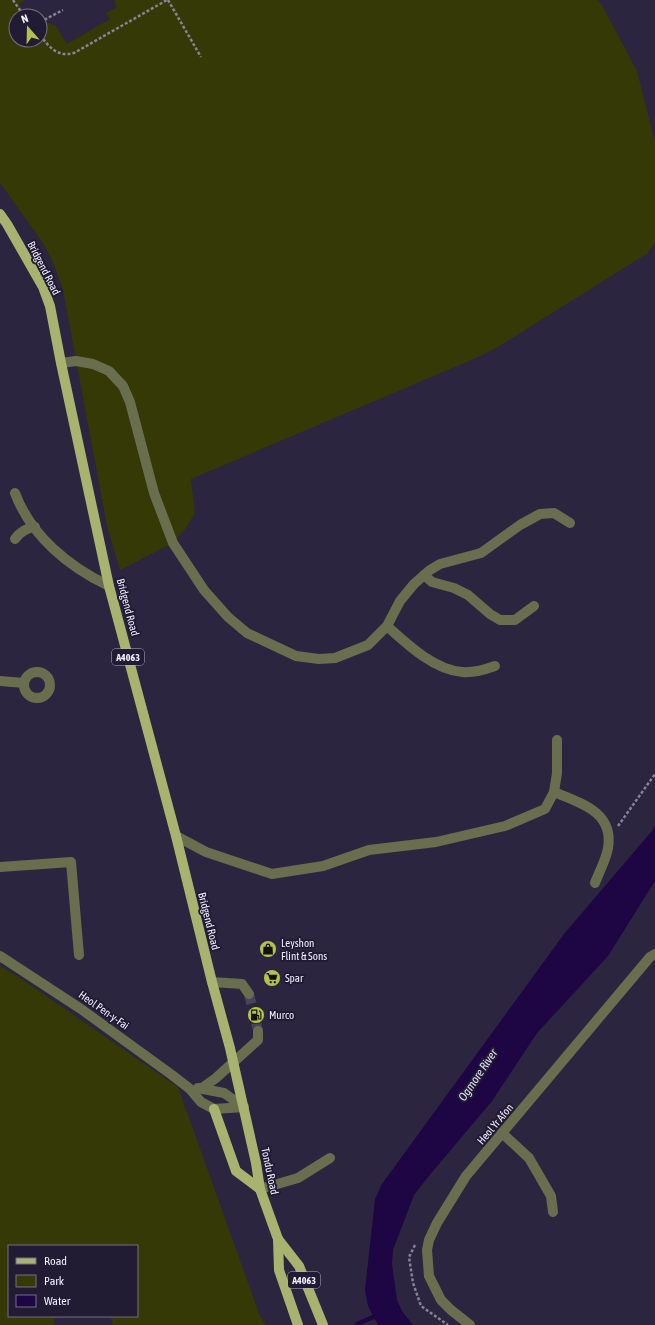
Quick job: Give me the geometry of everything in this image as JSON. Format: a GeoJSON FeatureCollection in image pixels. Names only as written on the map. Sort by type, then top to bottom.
{"type":"FeatureCollection","features":[{"type":"Feature","properties":{"kind":"main road","name":"Bridgend Road"},"geometry":{"type":"LineString","coordinates":[[0,214],[43,287],[50,306],[109,586],[176,836],[244,1107]]}},
{"type":"Feature","properties":{"kind":"main road","name":"Tondu Road"},"geometry":{"type":"LineString","coordinates":[[244,1107],[260,1189],[278,1239],[279,1270],[298,1325]]}},
{"type":"Feature","properties":{"kind":"main road"},"geometry":{"type":"LineString","coordinates":[[214,1109],[236,1171],[260,1189]]}},
{"type":"Feature","properties":{"kind":"main road","name":"Tondu Road"},"geometry":{"type":"LineString","coordinates":[[278,1239],[299,1266],[323,1325]]}},
{"type":"Feature","properties":{"kind":"street"},"geometry":{"type":"LineString","coordinates":[[61,363],[76,361],[93,364],[109,371],[123,386],[130,402],[154,493],[173,543],[204,590],[228,617],[247,633],[296,656],[319,659],[335,658],[368,646],[383,630],[400,601],[414,584],[430,570],[440,564],[481,553],[520,525],[540,514],[554,513],[570,523]]}},
{"type":"Feature","properties":{"kind":"street"},"geometry":{"type":"LineString","coordinates":[[15,493],[23,511],[34,527],[55,551],[90,576],[109,586]]}},
{"type":"Feature","properties":{"kind":"street"},"geometry":{"type":"LineString","coordinates":[[15,539],[21,532],[34,527]]}},
{"type":"Feature","properties":{"kind":"street"},"geometry":{"type":"LineString","coordinates":[[424,575],[432,582],[454,588],[468,595],[500,620],[515,620],[534,606]]}},
{"type":"Feature","properties":{"kind":"street"},"geometry":{"type":"LineString","coordinates":[[383,630],[424,657],[446,668],[461,672],[479,672],[495,666]]}},
{"type":"Feature","properties":{"kind":"street"},"geometry":{"type":"LineString","coordinates":[[0,681],[24,683]]}},
{"type":"Feature","properties":{"kind":"street"},"geometry":{"type":"LineString","coordinates":[[176,836],[206,852],[272,874],[323,866],[369,850],[436,842],[504,826],[545,809],[554,792],[557,773],[556,740]]}},
{"type":"Feature","properties":{"kind":"street"},"geometry":{"type":"LineString","coordinates":[[554,792],[589,806],[596,811],[605,824],[608,840],[606,856],[595,883]]}},
{"type":"Feature","properties":{"kind":"street"},"geometry":{"type":"LineString","coordinates":[[0,867],[71,862],[78,955]]}},
{"type":"Feature","properties":{"kind":"street","name":"Heol Yr Afon"},"geometry":{"type":"LineString","coordinates":[[470,1325],[441,1300],[429,1276],[427,1250],[429,1240],[466,1176],[650,957],[655,954]]}},
{"type":"Feature","properties":{"kind":"street","name":"Heol Pen-y-Fai"},"geometry":{"type":"LineString","coordinates":[[0,956],[81,1009],[190,1089],[201,1102],[214,1109]]}},
{"type":"Feature","properties":{"kind":"street"},"geometry":{"type":"LineString","coordinates":[[212,982],[242,984],[249,994]]}},
{"type":"Feature","properties":{"kind":"street"},"geometry":{"type":"LineString","coordinates":[[202,1088],[258,1040],[258,1031]]}},
{"type":"Feature","properties":{"kind":"street"},"geometry":{"type":"LineString","coordinates":[[190,1089],[202,1088],[224,1093],[244,1107]]}},
{"type":"Feature","properties":{"kind":"street"},"geometry":{"type":"LineString","coordinates":[[214,1109],[244,1107]]}},
{"type":"Feature","properties":{"kind":"street"},"geometry":{"type":"LineString","coordinates":[[502,1133],[529,1158],[551,1196],[553,1212]]}},
{"type":"Feature","properties":{"kind":"street"},"geometry":{"type":"LineString","coordinates":[[260,1189],[298,1178],[330,1158]]}},
{"type":"Feature","properties":{"kind":"path"},"geometry":{"type":"LineString","coordinates":[[48,46],[57,53],[74,53],[167,0],[200,57]]}},
{"type":"Feature","properties":{"kind":"path"},"geometry":{"type":"LineString","coordinates":[[48,18],[63,10]]}},
{"type":"Feature","properties":{"kind":"path"},"geometry":{"type":"LineString","coordinates":[[608,840],[655,774]]}},
{"type":"Feature","properties":{"kind":"green space"},"geometry":{"type":"Polygon","coordinates":[[[0,0],[25,0],[19,4],[22,8],[8,8],[8,48],[48,48],[48,23],[56,26],[67,44],[110,19],[106,13],[117,7],[114,0],[597,0],[602,5],[637,71],[655,142],[655,242],[648,253],[498,347],[476,358],[191,479],[195,513],[186,528],[173,543],[120,570],[107,526],[63,290],[52,260],[43,243],[0,183],[0,0]]]}},
{"type":"Feature","properties":{"kind":"green space"},"geometry":{"type":"Polygon","coordinates":[[[0,966],[23,980],[178,1087],[260,1316],[266,1325],[113,1325],[110,1317],[138,1317],[138,1245],[8,1245],[8,1317],[60,1317],[53,1319],[55,1325],[0,1325],[0,966]]]}},
{"type":"Feature","properties":{"kind":"water","name":"Ogmore River"},"geometry":{"type":"Polygon","coordinates":[[[655,825],[655,881],[608,956],[537,1033],[492,1101],[414,1195],[393,1250],[392,1264],[397,1300],[402,1311],[413,1325],[378,1325],[368,1306],[365,1290],[375,1199],[382,1184],[564,934],[652,831],[655,825]]]}},
{"type":"Feature","properties":{"kind":"waterway"},"geometry":{"type":"LineString","coordinates":[[357,1324],[378,1315]]}},
{"type":"Feature","properties":{"kind":"tunnel"},"geometry":{"type":"LineString","coordinates":[[249,994],[258,1031]]}},
{"type":"Feature","properties":{"kind":"place","name":"Leyshon Flint & Sons"},"geometry":{"type":"Point","coordinates":[268,949]}},
{"type":"Feature","properties":{"kind":"place","name":"Spar"},"geometry":{"type":"Point","coordinates":[272,978]}},
{"type":"Feature","properties":{"kind":"place","name":"Murco"},"geometry":{"type":"Point","coordinates":[256,1015]}}]}
